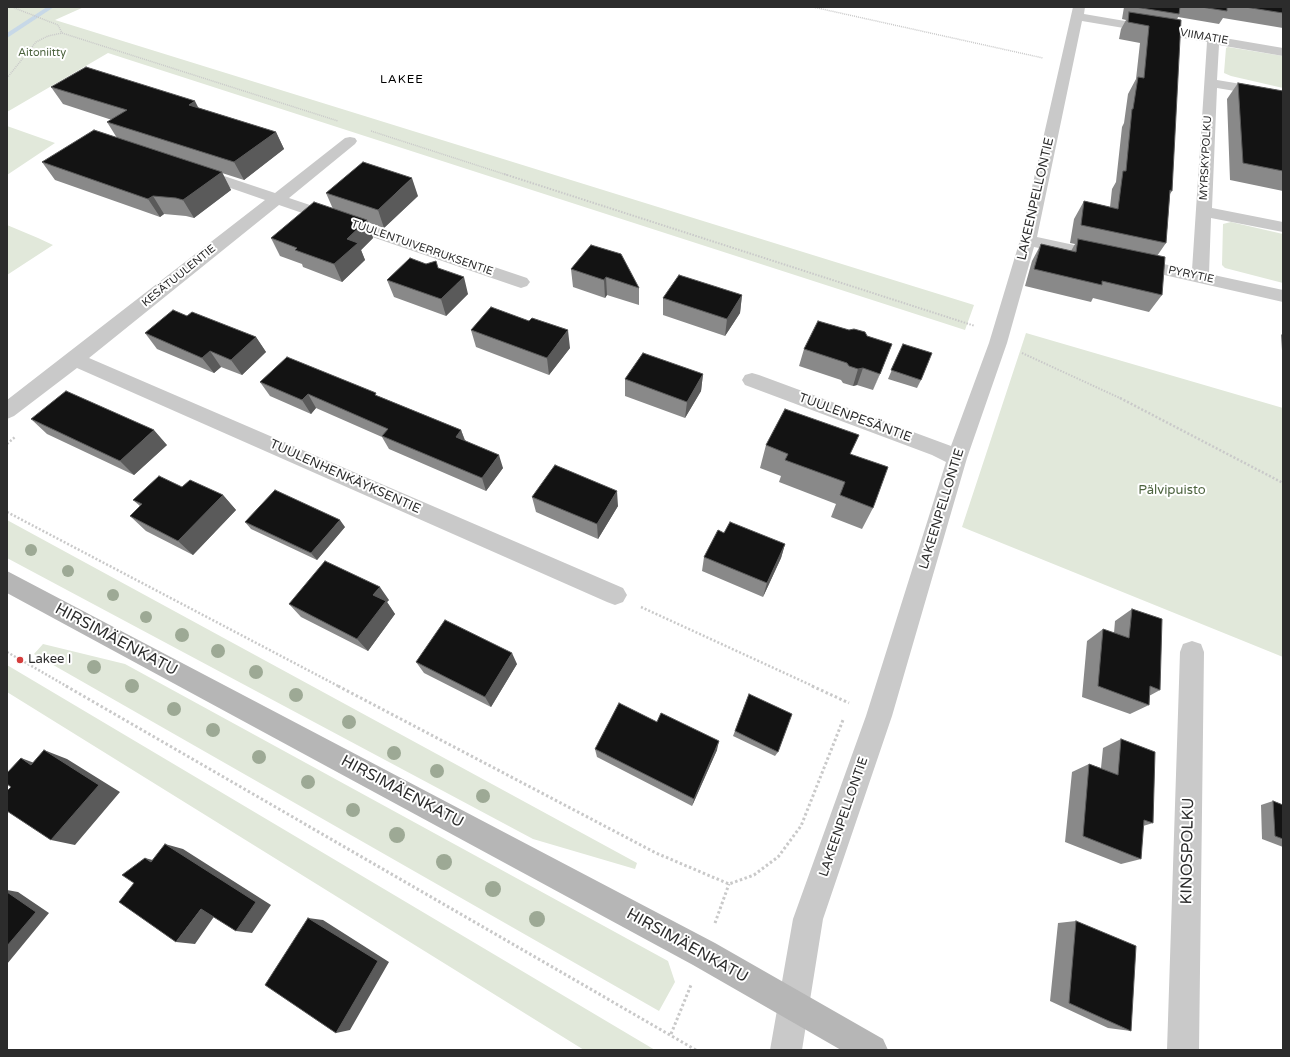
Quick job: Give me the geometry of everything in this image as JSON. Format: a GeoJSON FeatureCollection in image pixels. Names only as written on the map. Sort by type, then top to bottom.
{"type":"FeatureCollection","features":[{"type":"Feature","properties":{"kind":"street","name":"LAKEENPELLONTIE"},"geometry":{"type":"LineString","coordinates":[[786,1050],[808,919],[879,716],[957,458],[998,343],[1028,240],[1078,12]]}},
{"type":"Feature","properties":{"kind":"street","name":"VIIMATIE"},"geometry":{"type":"LineString","coordinates":[[1078,12],[1283,52]]}},
{"type":"Feature","properties":{"kind":"street","name":"MYRSKYPOLKU"},"geometry":{"type":"LineString","coordinates":[[1200,277],[1213,39]]}},
{"type":"Feature","properties":{"kind":"street"},"geometry":{"type":"LineString","coordinates":[[1210,83],[1283,95]]}},
{"type":"Feature","properties":{"kind":"street","name":"KESÄTUULENTIE"},"geometry":{"type":"LineString","coordinates":[[7,411],[75,359],[350,141]]}},
{"type":"Feature","properties":{"kind":"street","name":"TUULENTUIVERRUKSENTIE"},"geometry":{"type":"LineString","coordinates":[[182,166],[521,282]]}},
{"type":"Feature","properties":{"kind":"street"},"geometry":{"type":"LineString","coordinates":[[1203,211],[1283,227]]}},
{"type":"Feature","properties":{"kind":"street","name":"PYRYTIE"},"geometry":{"type":"LineString","coordinates":[[1028,240],[1283,296]]}},
{"type":"Feature","properties":{"kind":"street","name":"TUULENHENKÄYKSENTIE"},"geometry":{"type":"LineString","coordinates":[[75,359],[615,595]]}},
{"type":"Feature","properties":{"kind":"street","name":"TUULENPESÄNTIE"},"geometry":{"type":"LineString","coordinates":[[752,380],[939,449],[957,458]]}},
{"type":"Feature","properties":{"kind":"street","name":"HIRSIMÄENKATU"},"geometry":{"type":"LineString","coordinates":[[7,581],[690,946],[794,1007],[872,1050]]}},
{"type":"Feature","properties":{"kind":"street","name":"KINOSPOLKU"},"geometry":{"type":"LineString","coordinates":[[1183,1050],[1192,652]]}},
{"type":"Feature","properties":{"kind":"path"},"geometry":{"type":"LineString","coordinates":[[7,8],[12,7],[40,17],[58,26],[62,33]]}},
{"type":"Feature","properties":{"kind":"path"},"geometry":{"type":"LineString","coordinates":[[813,7],[1067,64]]}},
{"type":"Feature","properties":{"kind":"path"},"geometry":{"type":"LineString","coordinates":[[7,78],[36,42],[48,36],[62,33],[345,123]]}},
{"type":"Feature","properties":{"kind":"path"},"geometry":{"type":"LineString","coordinates":[[366,130],[980,328]]}},
{"type":"Feature","properties":{"kind":"path"},"geometry":{"type":"LineString","coordinates":[[998,343],[1114,395],[1283,483]]}},
{"type":"Feature","properties":{"kind":"path"},"geometry":{"type":"LineString","coordinates":[[7,512],[649,849],[730,884],[754,875],[778,857],[801,826],[844,717]]}},
{"type":"Feature","properties":{"kind":"path"},"geometry":{"type":"LineString","coordinates":[[615,595],[849,703],[846,710]]}},
{"type":"Feature","properties":{"kind":"path"},"geometry":{"type":"LineString","coordinates":[[7,652],[696,1050]]}},
{"type":"Feature","properties":{"kind":"green space","name":"Aitoniitty"},"geometry":{"type":"Polygon","coordinates":[[[7,7],[84,7],[55,20],[974,305],[965,330],[108,53],[7,112],[7,7]]]}},
{"type":"Feature","properties":{"kind":"green space"},"geometry":{"type":"Polygon","coordinates":[[[1228,47],[1283,56],[1283,88],[1224,73],[1226,48],[1228,47]]]}},
{"type":"Feature","properties":{"kind":"green space"},"geometry":{"type":"Polygon","coordinates":[[[7,126],[55,143],[7,175],[7,126]]]}},
{"type":"Feature","properties":{"kind":"green space"},"geometry":{"type":"Polygon","coordinates":[[[1231,222],[1283,234],[1283,283],[1225,268],[1222,265],[1223,224],[1231,222]]]}},
{"type":"Feature","properties":{"kind":"green space"},"geometry":{"type":"Polygon","coordinates":[[[7,225],[38,238],[53,245],[7,275],[7,225]]]}},
{"type":"Feature","properties":{"kind":"green space","name":"Pälvipuisto"},"geometry":{"type":"Polygon","coordinates":[[[1026,333],[1283,408],[1283,657],[962,527],[1026,333]]]}},
{"type":"Feature","properties":{"kind":"green space"},"geometry":{"type":"Polygon","coordinates":[[[7,520],[637,863],[635,869],[533,839],[7,558],[7,520]]]}},
{"type":"Feature","properties":{"kind":"green space"},"geometry":{"type":"Polygon","coordinates":[[[43,644],[125,664],[668,961],[675,982],[659,1011],[34,654],[43,644]]]}},
{"type":"Feature","properties":{"kind":"green space"},"geometry":{"type":"Polygon","coordinates":[[[7,665],[655,1050],[584,1050],[7,692],[7,665]]]}},
{"type":"Feature","properties":{"kind":"building"},"geometry":{"type":"Polygon","coordinates":[[[1135,7],[1180,7],[1179,14],[1135,7]]]}},
{"type":"Feature","properties":{"kind":"building"},"geometry":{"type":"Polygon","coordinates":[[[1201,7],[1227,7],[1227,11],[1201,7]]]}},
{"type":"Feature","properties":{"kind":"building"},"geometry":{"type":"Polygon","coordinates":[[[1245,7],[1283,7],[1283,13],[1245,7]]]}},
{"type":"Feature","properties":{"kind":"building"},"geometry":{"type":"Polygon","coordinates":[[[1129,12],[1181,20],[1172,191],[1170,190],[1166,243],[1081,225],[1084,201],[1118,209],[1123,171],[1126,171],[1132,109],[1138,77],[1144,78],[1149,26],[1128,22],[1129,12]]]}},
{"type":"Feature","properties":{"kind":"building"},"geometry":{"type":"Polygon","coordinates":[[[86,67],[195,101],[189,105],[276,132],[234,162],[107,122],[127,110],[51,87],[86,67]]]}},
{"type":"Feature","properties":{"kind":"building"},"geometry":{"type":"Polygon","coordinates":[[[1238,83],[1283,91],[1283,171],[1243,163],[1238,83]]]}},
{"type":"Feature","properties":{"kind":"building"},"geometry":{"type":"Polygon","coordinates":[[[94,130],[222,172],[183,200],[153,196],[148,199],[42,162],[94,130]]]}},
{"type":"Feature","properties":{"kind":"building"},"geometry":{"type":"Polygon","coordinates":[[[363,162],[412,178],[378,210],[326,193],[363,162]]]}},
{"type":"Feature","properties":{"kind":"building"},"geometry":{"type":"Polygon","coordinates":[[[314,202],[367,220],[347,239],[358,243],[334,264],[295,250],[297,248],[271,238],[314,202]]]}},
{"type":"Feature","properties":{"kind":"building"},"geometry":{"type":"Polygon","coordinates":[[[1078,239],[1165,257],[1162,295],[1102,281],[1102,285],[1034,269],[1041,244],[1076,252],[1078,239]]]}},
{"type":"Feature","properties":{"kind":"building"},"geometry":{"type":"Polygon","coordinates":[[[591,245],[621,254],[639,288],[606,277],[604,280],[571,269],[591,245]]]}},
{"type":"Feature","properties":{"kind":"building"},"geometry":{"type":"Polygon","coordinates":[[[410,258],[426,264],[436,261],[438,268],[464,277],[441,299],[387,280],[410,258]]]}},
{"type":"Feature","properties":{"kind":"building"},"geometry":{"type":"Polygon","coordinates":[[[679,275],[742,295],[727,319],[663,298],[679,275]]]}},
{"type":"Feature","properties":{"kind":"building"},"geometry":{"type":"Polygon","coordinates":[[[491,307],[529,321],[532,318],[568,330],[547,358],[471,330],[491,307]]]}},
{"type":"Feature","properties":{"kind":"building"},"geometry":{"type":"Polygon","coordinates":[[[173,310],[187,316],[192,312],[256,337],[231,360],[210,351],[202,358],[145,333],[173,310]]]}},
{"type":"Feature","properties":{"kind":"building"},"geometry":{"type":"Polygon","coordinates":[[[818,321],[849,330],[854,329],[865,332],[867,336],[892,344],[880,374],[863,368],[858,369],[849,366],[847,363],[804,349],[818,321]]]}},
{"type":"Feature","properties":{"kind":"building"},"geometry":{"type":"Polygon","coordinates":[[[903,344],[932,353],[921,380],[891,370],[903,344]]]}},
{"type":"Feature","properties":{"kind":"building"},"geometry":{"type":"Polygon","coordinates":[[[643,353],[703,374],[687,402],[625,379],[643,353]]]}},
{"type":"Feature","properties":{"kind":"building"},"geometry":{"type":"Polygon","coordinates":[[[287,357],[376,393],[375,395],[461,430],[456,437],[499,455],[482,478],[382,436],[388,429],[308,394],[302,400],[260,382],[287,357]]]}},
{"type":"Feature","properties":{"kind":"building"},"geometry":{"type":"Polygon","coordinates":[[[66,391],[154,430],[120,461],[31,419],[66,391]]]}},
{"type":"Feature","properties":{"kind":"building"},"geometry":{"type":"Polygon","coordinates":[[[785,409],[859,435],[850,454],[888,467],[873,508],[840,495],[845,482],[785,460],[788,454],[766,445],[785,409]]]}},
{"type":"Feature","properties":{"kind":"building"},"geometry":{"type":"Polygon","coordinates":[[[555,465],[617,491],[597,524],[532,497],[555,465]]]}},
{"type":"Feature","properties":{"kind":"building"},"geometry":{"type":"Polygon","coordinates":[[[159,476],[182,487],[190,480],[223,495],[178,541],[130,516],[142,504],[133,500],[159,476]]]}},
{"type":"Feature","properties":{"kind":"building"},"geometry":{"type":"Polygon","coordinates":[[[275,490],[340,520],[311,553],[245,522],[275,490]]]}},
{"type":"Feature","properties":{"kind":"building"},"geometry":{"type":"Polygon","coordinates":[[[730,522],[785,544],[767,583],[704,557],[718,530],[724,533],[730,522]]]}},
{"type":"Feature","properties":{"kind":"building"},"geometry":{"type":"Polygon","coordinates":[[[325,561],[380,587],[373,595],[386,601],[357,639],[289,604],[325,561]]]}},
{"type":"Feature","properties":{"kind":"building"},"geometry":{"type":"Polygon","coordinates":[[[1132,609],[1162,619],[1160,690],[1150,686],[1149,705],[1098,686],[1103,629],[1129,638],[1132,609]]]}},
{"type":"Feature","properties":{"kind":"building"},"geometry":{"type":"Polygon","coordinates":[[[445,620],[512,653],[485,697],[416,662],[445,620]]]}},
{"type":"Feature","properties":{"kind":"building"},"geometry":{"type":"Polygon","coordinates":[[[749,694],[792,714],[778,752],[735,731],[749,694]]]}},
{"type":"Feature","properties":{"kind":"building"},"geometry":{"type":"Polygon","coordinates":[[[619,703],[657,722],[661,713],[719,741],[694,799],[595,749],[619,703]]]}},
{"type":"Feature","properties":{"kind":"building"},"geometry":{"type":"Polygon","coordinates":[[[1121,739],[1155,752],[1153,823],[1144,820],[1141,859],[1083,836],[1089,764],[1118,775],[1121,739]]]}},
{"type":"Feature","properties":{"kind":"building"},"geometry":{"type":"Polygon","coordinates":[[[44,750],[99,785],[51,840],[7,811],[7,791],[11,787],[7,784],[7,773],[21,758],[31,765],[44,750]]]}},
{"type":"Feature","properties":{"kind":"building"},"geometry":{"type":"Polygon","coordinates":[[[1273,801],[1283,805],[1283,839],[1275,836],[1273,801]]]}},
{"type":"Feature","properties":{"kind":"building"},"geometry":{"type":"Polygon","coordinates":[[[165,844],[256,902],[236,931],[201,909],[176,942],[119,902],[134,883],[122,875],[145,858],[151,862],[165,844]]]}},
{"type":"Feature","properties":{"kind":"building"},"geometry":{"type":"Polygon","coordinates":[[[7,892],[36,912],[7,946],[7,892]]]}},
{"type":"Feature","properties":{"kind":"building"},"geometry":{"type":"Polygon","coordinates":[[[308,918],[378,961],[336,1033],[265,985],[308,918]]]}},
{"type":"Feature","properties":{"kind":"building"},"geometry":{"type":"Polygon","coordinates":[[[1076,921],[1136,946],[1131,1031],[1069,1003],[1076,921]]]}},
{"type":"Feature","properties":{"kind":"waterway"},"geometry":{"type":"LineString","coordinates":[[7,36],[51,7]]}},
{"type":"Feature","properties":{"kind":"place","name":"Lakee I"},"geometry":{"type":"Point","coordinates":[20,660]}},
{"type":"Feature","properties":{"kind":"district","name":"LAKEE"},"geometry":{"type":"Point","coordinates":[402,80]}}]}
